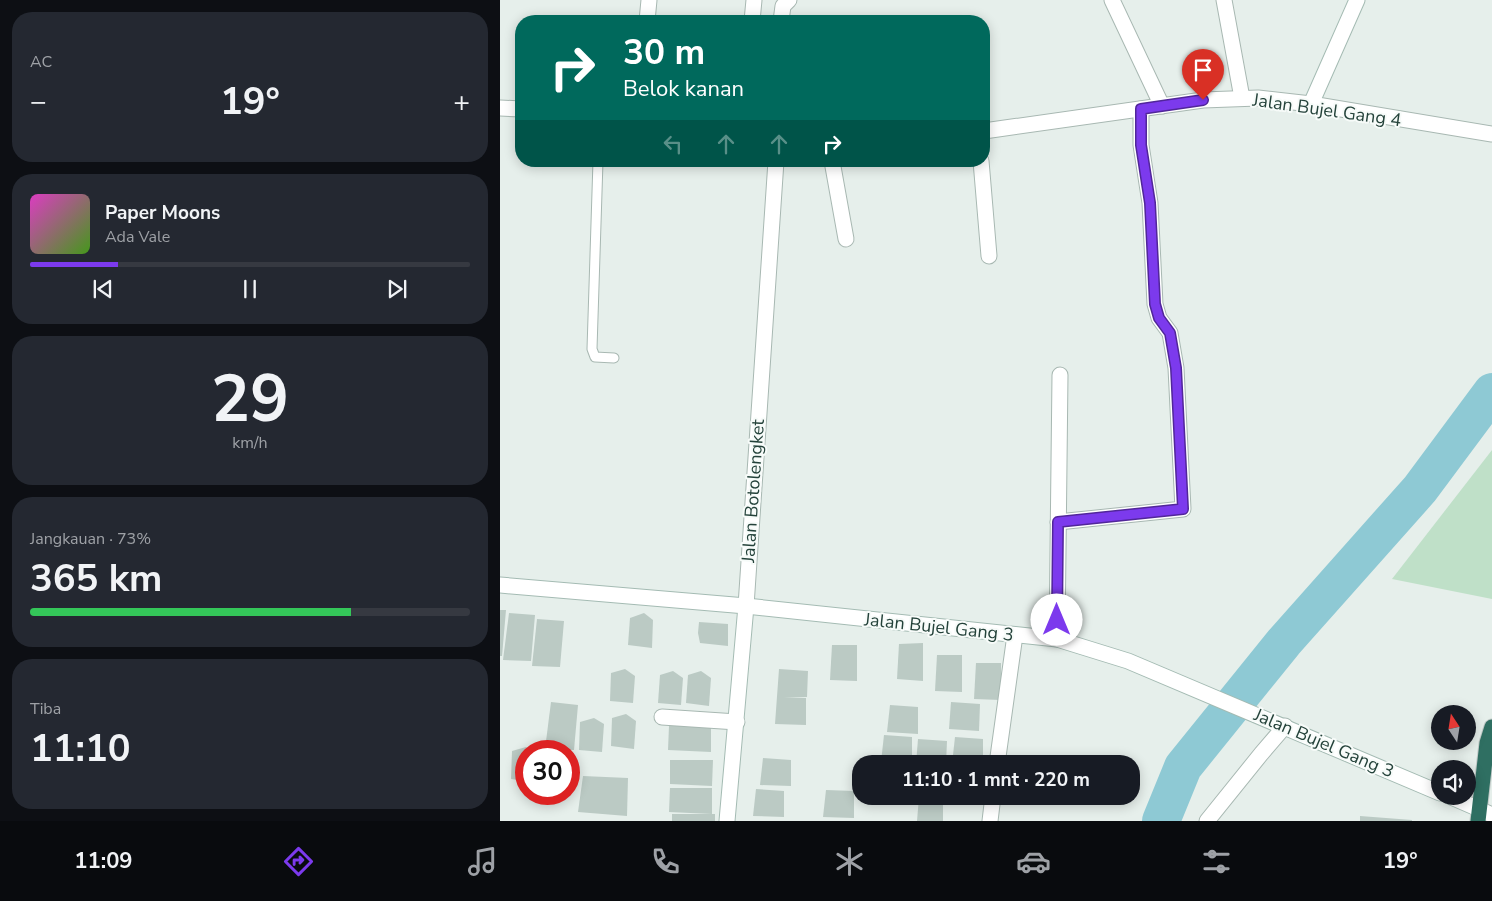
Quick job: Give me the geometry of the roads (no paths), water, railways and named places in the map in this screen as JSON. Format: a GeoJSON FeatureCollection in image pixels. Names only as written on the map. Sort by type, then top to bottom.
{"type":"FeatureCollection","features":[{"type":"Feature","properties":{"kind":"highway"},"geometry":{"type":"LineString","coordinates":[[1483,815],[1487,743],[1492,727]]}},
{"type":"Feature","properties":{"kind":"street"},"geometry":{"type":"LineString","coordinates":[[648,15],[649,0]]}},
{"type":"Feature","properties":{"kind":"street"},"geometry":{"type":"LineString","coordinates":[[753,15],[754,0]]}},
{"type":"Feature","properties":{"kind":"street"},"geometry":{"type":"LineString","coordinates":[[782,15],[784,6],[789,0]]}},
{"type":"Feature","properties":{"kind":"street"},"geometry":{"type":"LineString","coordinates":[[1112,0],[1162,106]]}},
{"type":"Feature","properties":{"kind":"street"},"geometry":{"type":"LineString","coordinates":[[1224,0],[1242,98]]}},
{"type":"Feature","properties":{"kind":"street"},"geometry":{"type":"LineString","coordinates":[[1311,104],[1357,0]]}},
{"type":"Feature","properties":{"kind":"street","name":"Jalan Bujel Gang 4"},"geometry":{"type":"LineString","coordinates":[[990,130],[1203,100],[1258,98],[1311,104],[1492,134]]}},
{"type":"Feature","properties":{"kind":"street"},"geometry":{"type":"LineString","coordinates":[[500,108],[515,109]]}},
{"type":"Feature","properties":{"kind":"street"},"geometry":{"type":"LineString","coordinates":[[1058,522],[1183,509],[1176,368],[1170,333],[1159,318],[1155,304],[1150,203],[1141,145],[1141,109]]}},
{"type":"Feature","properties":{"kind":"street","name":"Jalan Botolengket"},"geometry":{"type":"LineString","coordinates":[[727,821],[746,606],[776,167]]}},
{"type":"Feature","properties":{"kind":"street"},"geometry":{"type":"LineString","coordinates":[[833,167],[846,239]]}},
{"type":"Feature","properties":{"kind":"street"},"geometry":{"type":"LineString","coordinates":[[981,167],[989,256]]}},
{"type":"Feature","properties":{"kind":"street"},"geometry":{"type":"LineString","coordinates":[[1057,639],[1060,375]]}},
{"type":"Feature","properties":{"kind":"street","name":"Jalan Bujel Gang 3"},"geometry":{"type":"LineString","coordinates":[[500,585],[746,606],[1057,639],[1112,655],[1431,788]]}},
{"type":"Feature","properties":{"kind":"street"},"geometry":{"type":"LineString","coordinates":[[998,755],[1015,635]]}},
{"type":"Feature","properties":{"kind":"street"},"geometry":{"type":"LineString","coordinates":[[662,718],[736,722]]}},
{"type":"Feature","properties":{"kind":"street"},"geometry":{"type":"LineString","coordinates":[[1207,821],[1261,754],[1279,724]]}},
{"type":"Feature","properties":{"kind":"street"},"geometry":{"type":"LineString","coordinates":[[990,821],[992,805]]}},
{"type":"Feature","properties":{"kind":"street"},"geometry":{"type":"LineString","coordinates":[[1465,805],[1483,815]]}},
{"type":"Feature","properties":{"kind":"lane"},"geometry":{"type":"LineString","coordinates":[[598,167],[592,349],[596,357],[614,358]]}},
{"type":"Feature","properties":{"kind":"waterway"},"geometry":{"type":"LineString","coordinates":[[1161,821],[1183,767],[1284,642],[1420,489],[1492,392]]}}]}
